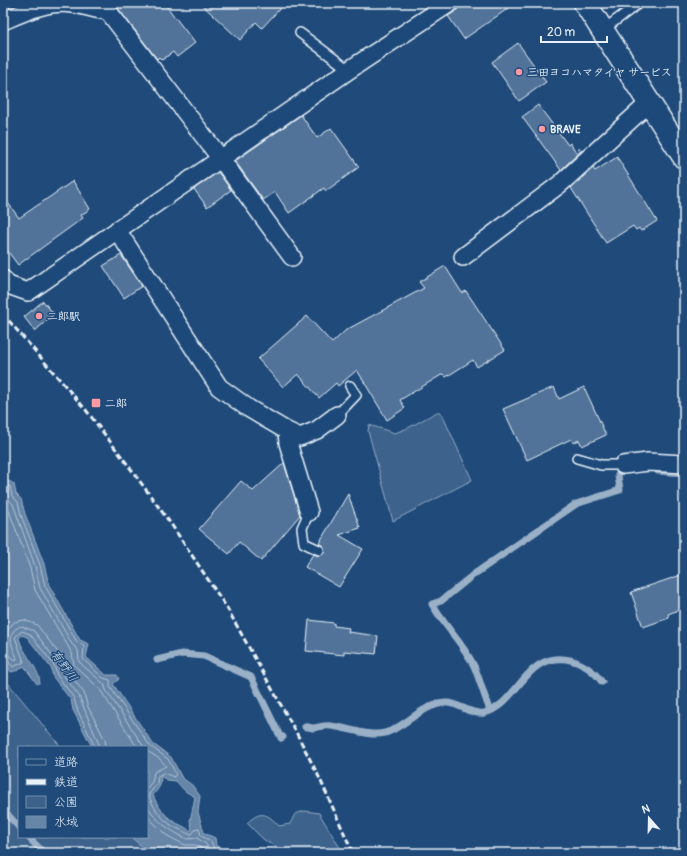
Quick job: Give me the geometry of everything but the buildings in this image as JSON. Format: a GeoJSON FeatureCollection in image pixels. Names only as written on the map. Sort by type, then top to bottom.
{"type":"FeatureCollection","features":[{"type":"Feature","properties":{"kind":"main road"},"geometry":{"type":"LineString","coordinates":[[586,3],[684,157]]}},
{"type":"Feature","properties":{"kind":"street"},"geometry":{"type":"LineString","coordinates":[[3,21],[29,10],[54,4],[71,3],[114,7],[292,257]]}},
{"type":"Feature","properties":{"kind":"street"},"geometry":{"type":"LineString","coordinates":[[3,279],[8,285],[28,292],[349,70],[450,3]]}},
{"type":"Feature","properties":{"kind":"street"},"geometry":{"type":"LineString","coordinates":[[463,257],[560,184],[649,103]]}},
{"type":"Feature","properties":{"kind":"street"},"geometry":{"type":"LineString","coordinates":[[117,230],[218,387],[248,408],[286,431],[300,437],[317,430],[337,415]]}},
{"type":"Feature","properties":{"kind":"street"},"geometry":{"type":"LineString","coordinates":[[286,431],[309,512]]}},
{"type":"Feature","properties":{"kind":"street"},"geometry":{"type":"LineString","coordinates":[[623,465],[648,462],[684,464]]}},
{"type":"Feature","properties":{"kind":"lane"},"geometry":{"type":"LineString","coordinates":[[603,30],[638,3]]}},
{"type":"Feature","properties":{"kind":"lane"},"geometry":{"type":"LineString","coordinates":[[300,33],[349,70]]}},
{"type":"Feature","properties":{"kind":"lane"},"geometry":{"type":"LineString","coordinates":[[337,415],[356,395],[350,386]]}},
{"type":"Feature","properties":{"kind":"lane"},"geometry":{"type":"LineString","coordinates":[[577,458],[601,465],[623,465]]}},
{"type":"Feature","properties":{"kind":"lane"},"geometry":{"type":"LineString","coordinates":[[309,512],[302,528],[304,543],[319,550]]}},
{"type":"Feature","properties":{"kind":"green space"},"geometry":{"type":"Polygon","coordinates":[[[437,412],[441,412],[472,480],[393,521],[368,431],[369,425],[395,433],[408,428],[437,412]]]}},
{"type":"Feature","properties":{"kind":"green space"},"geometry":{"type":"Polygon","coordinates":[[[3,677],[60,746],[18,746],[18,838],[141,838],[157,853],[3,853],[3,677]]]}},
{"type":"Feature","properties":{"kind":"green space"},"geometry":{"type":"Polygon","coordinates":[[[305,811],[319,813],[343,853],[286,853],[263,839],[247,823],[256,816],[264,815],[271,818],[279,826],[290,824],[295,814],[305,811]]]}},
{"type":"Feature","properties":{"kind":"water","name":"有野川"},"geometry":{"type":"Polygon","coordinates":[[[9,481],[14,484],[16,494],[21,499],[25,514],[44,564],[49,585],[80,640],[89,644],[86,657],[106,675],[117,675],[119,679],[113,684],[153,744],[171,757],[182,778],[192,785],[200,796],[198,812],[204,833],[215,838],[216,846],[229,850],[231,853],[150,853],[133,839],[132,838],[148,838],[148,746],[91,746],[73,710],[71,700],[53,677],[51,668],[27,637],[22,635],[19,638],[39,676],[40,682],[37,684],[24,666],[19,670],[11,672],[3,661],[3,483],[9,481]],[[160,776],[160,784],[153,795],[161,810],[167,816],[190,831],[192,828],[190,821],[195,797],[185,791],[176,781],[167,780],[160,776]]]}},
{"type":"Feature","properties":{"kind":"waterway"},"geometry":{"type":"LineString","coordinates":[[658,471],[684,473]]}},
{"type":"Feature","properties":{"kind":"waterway"},"geometry":{"type":"LineString","coordinates":[[490,710],[470,658],[432,604],[441,601],[473,575],[576,504],[620,490],[618,475]]}},
{"type":"Feature","properties":{"kind":"waterway"},"geometry":{"type":"LineString","coordinates":[[157,660],[182,654],[204,656],[251,677],[281,738],[283,737]]}},
{"type":"Feature","properties":{"kind":"waterway"},"geometry":{"type":"LineString","coordinates":[[305,727],[313,728],[329,726],[372,734],[385,733],[431,707],[448,703],[470,711],[484,713],[494,709],[503,702],[535,668],[544,662],[555,659],[569,660],[582,664],[593,672],[602,682]]}},
{"type":"Feature","properties":{"kind":"waterway"},"geometry":{"type":"LineString","coordinates":[[3,810],[18,826]]}},
{"type":"Feature","properties":{"kind":"waterway"},"geometry":{"type":"LineString","coordinates":[[29,838],[44,853]]}},
{"type":"Feature","properties":{"kind":"railway"},"geometry":{"type":"LineString","coordinates":[[3,314],[86,410],[128,465],[171,524],[227,608],[296,732],[320,779],[353,853]]}},
{"type":"Feature","properties":{"kind":"place","name":"三田ヨコハマタイヤ サービス"},"geometry":{"type":"Point","coordinates":[519,72]}},
{"type":"Feature","properties":{"kind":"place","name":"BRAVE"},"geometry":{"type":"Point","coordinates":[542,129]}},
{"type":"Feature","properties":{"kind":"place","name":"二郎駅"},"geometry":{"type":"Point","coordinates":[39,316]}},
{"type":"Feature","properties":{"kind":"place","name":"二郎"},"geometry":{"type":"Point","coordinates":[96,403]}}]}
